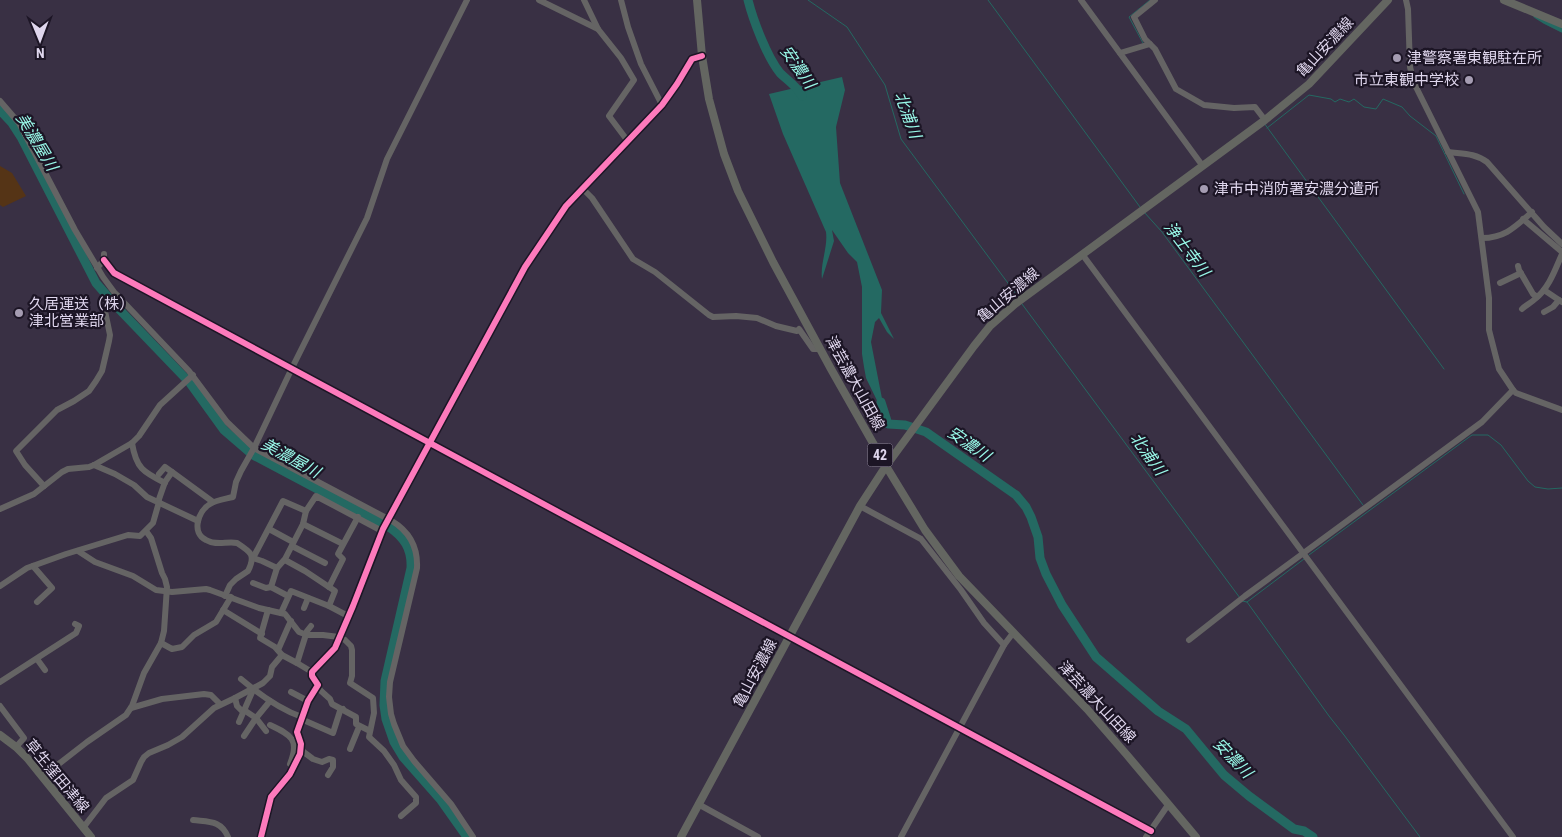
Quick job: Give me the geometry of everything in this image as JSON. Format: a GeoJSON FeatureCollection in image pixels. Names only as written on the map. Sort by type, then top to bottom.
{"type":"FeatureCollection","features":[{"type":"Feature","properties":{"kind":"main road","name":"津芸濃大山田線"},"geometry":{"type":"LineString","coordinates":[[697,0],[702,56],[712,111],[724,154],[738,191],[773,262],[886,466],[925,530],[959,576],[1087,709],[1196,837]]}},
{"type":"Feature","properties":{"kind":"main road","name":"亀山安濃線"},"geometry":{"type":"LineString","coordinates":[[681,837],[860,506],[886,466],[945,384],[990,326],[1015,304],[1304,89],[1388,0]]}},
{"type":"Feature","properties":{"kind":"main road"},"geometry":{"type":"LineString","coordinates":[[1504,0],[1562,24]]}},
{"type":"Feature","properties":{"kind":"main road","name":"草生窪田津線"},"geometry":{"type":"LineString","coordinates":[[0,735],[28,759],[83,831],[91,837]]}},
{"type":"Feature","properties":{"kind":"street"},"geometry":{"type":"LineString","coordinates":[[277,568],[253,558],[252,554],[238,543],[216,543],[204,539],[198,531],[198,521],[205,508],[213,502],[233,497],[236,482],[248,457],[254,449],[367,218],[387,159],[467,0]]}},
{"type":"Feature","properties":{"kind":"street"},"geometry":{"type":"LineString","coordinates":[[539,0],[598,29]]}},
{"type":"Feature","properties":{"kind":"street"},"geometry":{"type":"LineString","coordinates":[[584,0],[598,29],[621,58],[634,80],[609,116],[612,124],[628,140]]}},
{"type":"Feature","properties":{"kind":"street"},"geometry":{"type":"LineString","coordinates":[[621,0],[641,64],[662,104]]}},
{"type":"Feature","properties":{"kind":"street"},"geometry":{"type":"LineString","coordinates":[[1082,0],[1202,165]]}},
{"type":"Feature","properties":{"kind":"street"},"geometry":{"type":"LineString","coordinates":[[1155,0],[1134,18],[1144,39],[1155,50],[1176,89],[1204,105],[1234,108],[1255,107],[1262,122]]}},
{"type":"Feature","properties":{"kind":"street"},"geometry":{"type":"LineString","coordinates":[[1406,0],[1410,67],[1414,83],[1478,212],[1489,298],[1489,330],[1499,369],[1513,390],[1562,410]]}},
{"type":"Feature","properties":{"kind":"street"},"geometry":{"type":"LineString","coordinates":[[1120,53],[1150,44]]}},
{"type":"Feature","properties":{"kind":"street"},"geometry":{"type":"LineString","coordinates":[[312,672],[332,651],[383,530],[525,267],[561,212],[662,104],[692,59],[702,56]]}},
{"type":"Feature","properties":{"kind":"street"},"geometry":{"type":"LineString","coordinates":[[0,101],[19,123],[97,268],[117,298],[191,376],[227,422],[254,449],[388,521],[399,525],[408,534],[418,561],[390,682],[389,698],[394,724],[408,754],[451,804],[473,837]]}},
{"type":"Feature","properties":{"kind":"street"},"geometry":{"type":"LineString","coordinates":[[1448,152],[1471,154],[1482,158],[1491,165],[1552,236],[1562,244]]}},
{"type":"Feature","properties":{"kind":"street"},"geometry":{"type":"LineString","coordinates":[[581,189],[592,198],[635,262],[655,272],[709,315],[713,317],[741,316],[757,318],[776,326],[797,331],[799,329],[813,349],[820,349]]}},
{"type":"Feature","properties":{"kind":"street"},"geometry":{"type":"LineString","coordinates":[[1482,238],[1494,238],[1505,234],[1532,212]]}},
{"type":"Feature","properties":{"kind":"street"},"geometry":{"type":"LineString","coordinates":[[1522,309],[1544,290],[1562,253],[1523,219]]}},
{"type":"Feature","properties":{"kind":"street"},"geometry":{"type":"LineString","coordinates":[[1082,254],[1513,837]]}},
{"type":"Feature","properties":{"kind":"street"},"geometry":{"type":"LineString","coordinates":[[97,268],[104,257],[114,272],[1151,830]]}},
{"type":"Feature","properties":{"kind":"street"},"geometry":{"type":"LineString","coordinates":[[1500,283],[1520,270],[1533,294],[1537,297]]}},
{"type":"Feature","properties":{"kind":"street"},"geometry":{"type":"LineString","coordinates":[[1544,290],[1560,301],[1544,312]]}},
{"type":"Feature","properties":{"kind":"street"},"geometry":{"type":"LineString","coordinates":[[44,486],[25,465],[16,450],[57,410],[74,402],[89,390],[96,381],[102,371],[110,340],[105,311],[117,298]]}},
{"type":"Feature","properties":{"kind":"street"},"geometry":{"type":"LineString","coordinates":[[0,509],[27,498],[68,469],[94,465],[132,443],[160,405],[191,376]]}},
{"type":"Feature","properties":{"kind":"street"},"geometry":{"type":"LineString","coordinates":[[1189,640],[1245,596],[1482,422],[1513,390]]}},
{"type":"Feature","properties":{"kind":"street"},"geometry":{"type":"LineString","coordinates":[[132,443],[139,466],[152,477],[165,483]]}},
{"type":"Feature","properties":{"kind":"street"},"geometry":{"type":"LineString","coordinates":[[94,465],[134,485],[147,498],[198,521]]}},
{"type":"Feature","properties":{"kind":"street"},"geometry":{"type":"LineString","coordinates":[[160,474],[165,467],[213,502]]}},
{"type":"Feature","properties":{"kind":"street"},"geometry":{"type":"LineString","coordinates":[[0,586],[27,568],[128,535],[140,536],[153,523],[165,483],[172,472]]}},
{"type":"Feature","properties":{"kind":"street"},"geometry":{"type":"LineString","coordinates":[[271,587],[277,568],[285,560],[303,524],[306,511],[316,496],[383,530]]}},
{"type":"Feature","properties":{"kind":"street"},"geometry":{"type":"LineString","coordinates":[[161,643],[172,649],[182,648],[194,635],[216,622],[223,610],[230,584],[248,571],[283,501],[306,511]]}},
{"type":"Feature","properties":{"kind":"street"},"geometry":{"type":"LineString","coordinates":[[860,506],[921,539],[984,623],[1004,645]]}},
{"type":"Feature","properties":{"kind":"street"},"geometry":{"type":"LineString","coordinates":[[329,588],[343,559],[338,554],[358,517]]}},
{"type":"Feature","properties":{"kind":"street"},"geometry":{"type":"LineString","coordinates":[[303,524],[343,544]]}},
{"type":"Feature","properties":{"kind":"street"},"geometry":{"type":"LineString","coordinates":[[269,529],[325,563]]}},
{"type":"Feature","properties":{"kind":"street"},"geometry":{"type":"LineString","coordinates":[[42,777],[121,719],[131,708],[144,673],[161,643],[164,631],[167,592],[165,579],[151,538],[146,531]]}},
{"type":"Feature","properties":{"kind":"street"},"geometry":{"type":"LineString","coordinates":[[78,551],[95,562],[134,576],[156,590],[167,592],[206,589],[250,605],[285,614],[299,632],[307,636],[339,637],[348,642],[352,648],[352,676],[350,684],[373,698],[374,713],[369,737],[384,751],[394,765],[401,780],[416,797],[416,803],[401,816]]}},
{"type":"Feature","properties":{"kind":"street"},"geometry":{"type":"LineString","coordinates":[[285,560],[335,591],[329,606]]}},
{"type":"Feature","properties":{"kind":"street"},"geometry":{"type":"LineString","coordinates":[[33,566],[52,588],[37,602]]}},
{"type":"Feature","properties":{"kind":"street"},"geometry":{"type":"LineString","coordinates":[[253,583],[266,588],[271,587],[288,596]]}},
{"type":"Feature","properties":{"kind":"street"},"geometry":{"type":"LineString","coordinates":[[281,613],[291,591],[329,606],[348,616]]}},
{"type":"Feature","properties":{"kind":"street"},"geometry":{"type":"LineString","coordinates":[[304,608],[308,598]]}},
{"type":"Feature","properties":{"kind":"street"},"geometry":{"type":"LineString","coordinates":[[223,610],[262,634]]}},
{"type":"Feature","properties":{"kind":"street"},"geometry":{"type":"LineString","coordinates":[[268,610],[260,638],[275,647],[280,653],[312,672],[312,676],[320,690],[330,699],[332,704],[356,717],[356,724],[370,731]]}},
{"type":"Feature","properties":{"kind":"street"},"geometry":{"type":"LineString","coordinates":[[83,831],[106,798],[133,780],[144,757],[182,737],[209,711],[220,704],[267,680],[292,621]]}},
{"type":"Feature","properties":{"kind":"street"},"geometry":{"type":"LineString","coordinates":[[0,682],[76,633],[79,626],[75,624]]}},
{"type":"Feature","properties":{"kind":"street"},"geometry":{"type":"LineString","coordinates":[[295,671],[307,631],[312,626]]}},
{"type":"Feature","properties":{"kind":"street"},"geometry":{"type":"LineString","coordinates":[[901,837],[1004,645],[1013,633]]}},
{"type":"Feature","properties":{"kind":"street"},"geometry":{"type":"LineString","coordinates":[[37,659],[44,670]]}},
{"type":"Feature","properties":{"kind":"street"},"geometry":{"type":"LineString","coordinates":[[242,679],[252,689],[288,712],[333,733],[340,711],[343,710]]}},
{"type":"Feature","properties":{"kind":"street"},"geometry":{"type":"LineString","coordinates":[[261,837],[270,798],[290,774],[301,750],[297,732],[308,701],[318,686]]}},
{"type":"Feature","properties":{"kind":"street"},"geometry":{"type":"LineString","coordinates":[[239,722],[252,689]]}},
{"type":"Feature","properties":{"kind":"street"},"geometry":{"type":"LineString","coordinates":[[291,692],[308,701]]}},
{"type":"Feature","properties":{"kind":"street"},"geometry":{"type":"LineString","coordinates":[[131,708],[162,699],[204,694],[211,696],[220,704]]}},
{"type":"Feature","properties":{"kind":"street"},"geometry":{"type":"LineString","coordinates":[[235,698],[235,702],[244,711],[268,728],[284,732],[294,743],[295,751],[288,768],[290,774]]}},
{"type":"Feature","properties":{"kind":"street"},"geometry":{"type":"LineString","coordinates":[[244,736],[270,701]]}},
{"type":"Feature","properties":{"kind":"street"},"geometry":{"type":"LineString","coordinates":[[0,706],[24,738],[16,747]]}},
{"type":"Feature","properties":{"kind":"street"},"geometry":{"type":"LineString","coordinates":[[350,749],[359,727]]}},
{"type":"Feature","properties":{"kind":"street"},"geometry":{"type":"LineString","coordinates":[[301,750],[313,759],[322,762],[329,759],[333,760],[333,767],[328,775]]}},
{"type":"Feature","properties":{"kind":"street"},"geometry":{"type":"LineString","coordinates":[[698,804],[758,837]]}},
{"type":"Feature","properties":{"kind":"street"},"geometry":{"type":"LineString","coordinates":[[1146,837],[1168,805]]}},
{"type":"Feature","properties":{"kind":"street"},"geometry":{"type":"LineString","coordinates":[[193,820],[215,823],[221,826],[228,837]]}},
{"type":"Feature","properties":{"kind":"shaded area"},"geometry":{"type":"Polygon","coordinates":[[[842,77],[845,90],[836,127],[840,183],[882,290],[881,313],[894,339],[887,332],[879,318],[875,322],[871,342],[886,419],[866,378],[862,354],[862,287],[857,262],[848,253],[832,230],[834,241],[822,279],[826,232],[783,134],[769,94],[842,77]]]}},
{"type":"Feature","properties":{"kind":"shaded area"},"geometry":{"type":"Polygon","coordinates":[[[0,166],[12,173],[26,196],[3,207],[0,205],[0,166]]]}},
{"type":"Feature","properties":{"kind":"waterway","name":"安濃川"},"geometry":{"type":"LineString","coordinates":[[748,0],[757,28],[770,58],[780,73],[795,86],[802,96]]}},
{"type":"Feature","properties":{"kind":"waterway","name":"北浦川"},"geometry":{"type":"LineString","coordinates":[[808,0],[847,27],[885,85],[901,139],[1019,298]]}},
{"type":"Feature","properties":{"kind":"waterway","name":"浄土寺川"},"geometry":{"type":"LineString","coordinates":[[988,0],[1140,207]]}},
{"type":"Feature","properties":{"kind":"waterway"},"geometry":{"type":"LineString","coordinates":[[1143,43],[1129,17],[1150,0]]}},
{"type":"Feature","properties":{"kind":"waterway"},"geometry":{"type":"LineString","coordinates":[[1536,16],[1562,30]]}},
{"type":"Feature","properties":{"kind":"waterway"},"geometry":{"type":"LineString","coordinates":[[1267,128],[1309,95],[1331,99],[1335,102],[1340,99],[1349,102],[1354,99],[1364,107],[1376,109],[1383,99],[1402,107],[1410,116],[1436,136],[1464,194]]}},
{"type":"Feature","properties":{"kind":"waterway","name":"美濃屋川"},"geometry":{"type":"LineString","coordinates":[[0,110],[21,137],[96,283],[190,383],[224,430],[253,455],[389,527],[403,539],[410,555],[411,568],[385,681],[384,705],[386,719],[394,742],[403,757],[440,799],[467,837]]}},
{"type":"Feature","properties":{"kind":"waterway"},"geometry":{"type":"LineString","coordinates":[[1264,123],[1444,369]]}},
{"type":"Feature","properties":{"kind":"waterway","name":"浄土寺川"},"geometry":{"type":"LineString","coordinates":[[1144,212],[1162,232],[1363,505]]}},
{"type":"Feature","properties":{"kind":"waterway","name":"北浦川"},"geometry":{"type":"LineString","coordinates":[[1022,304],[1240,598]]}},
{"type":"Feature","properties":{"kind":"waterway","name":"安濃川"},"geometry":{"type":"LineString","coordinates":[[881,402],[888,424],[905,425],[926,432],[1016,495],[1026,507],[1031,517],[1038,537],[1040,558],[1046,574],[1062,605],[1096,657],[1158,711],[1186,729],[1224,775],[1249,796],[1294,829],[1304,831],[1313,837]]}},
{"type":"Feature","properties":{"kind":"waterway","name":"北浦川"},"geometry":{"type":"LineString","coordinates":[[1309,555],[1472,435],[1488,435],[1501,445],[1528,481],[1535,487],[1548,489],[1562,488]]}},
{"type":"Feature","properties":{"kind":"waterway","name":"北浦川"},"geometry":{"type":"LineString","coordinates":[[1247,602],[1304,559]]}},
{"type":"Feature","properties":{"kind":"waterway"},"geometry":{"type":"LineString","coordinates":[[1242,601],[1247,602],[1329,716],[1420,837]]}},
{"type":"Feature","properties":{"kind":"cycle path"},"geometry":{"type":"LineString","coordinates":[[261,837],[271,797],[290,774],[300,754],[301,744],[297,732],[308,701],[318,685],[312,676],[312,672],[335,648],[383,529],[525,267],[566,206],[662,105],[692,59],[702,56]]}},
{"type":"Feature","properties":{"kind":"cycle path"},"geometry":{"type":"LineString","coordinates":[[104,260],[114,273],[1151,831]]}},
{"type":"Feature","properties":{"kind":"place","name":"津警察署東観駐在所"},"geometry":{"type":"Point","coordinates":[1397,58]}},
{"type":"Feature","properties":{"kind":"place","name":"市立東観中学校"},"geometry":{"type":"Point","coordinates":[1469,80]}},
{"type":"Feature","properties":{"kind":"place","name":"津市中消防署安濃分遣所"},"geometry":{"type":"Point","coordinates":[1204,189]}},
{"type":"Feature","properties":{"kind":"place","name":"久居運送（株） 津北営業部"},"geometry":{"type":"Point","coordinates":[19,313]}}]}
